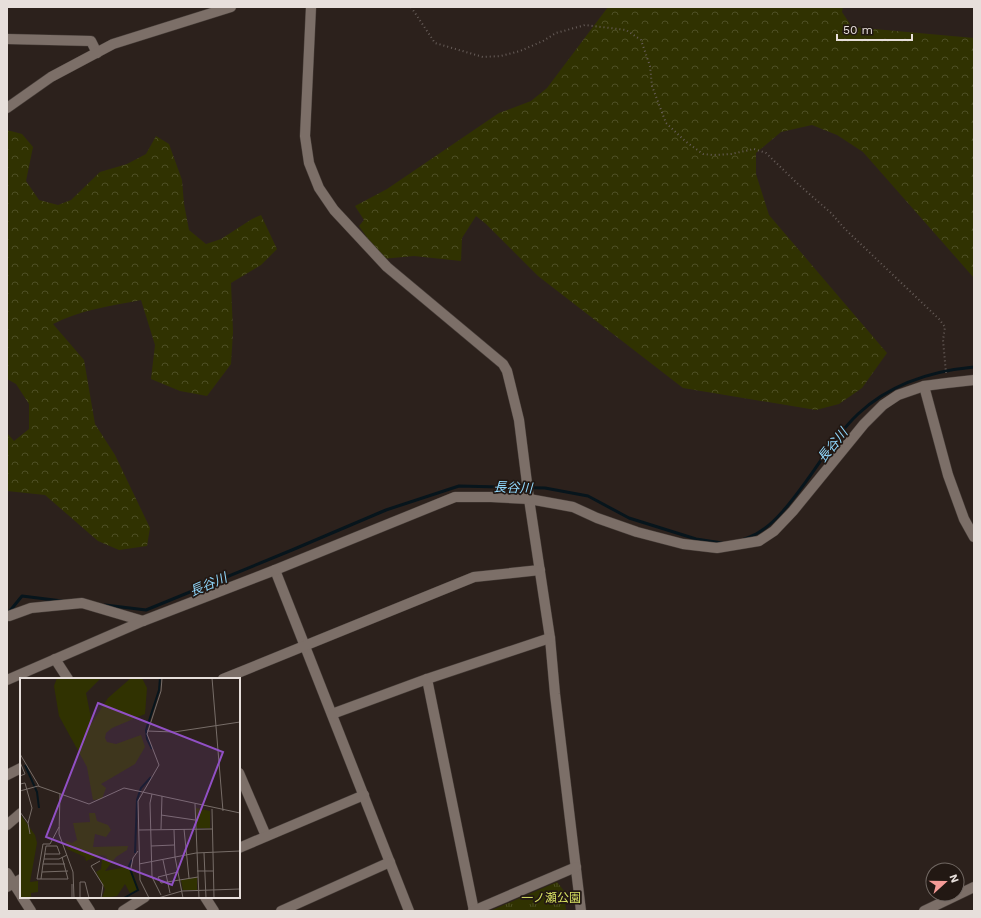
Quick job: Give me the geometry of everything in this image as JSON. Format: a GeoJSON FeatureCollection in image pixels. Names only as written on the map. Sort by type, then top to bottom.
{"type":"FeatureCollection","features":[{"type":"Feature","properties":{"kind":"street"},"geometry":{"type":"LineString","coordinates":[[7,108],[51,77],[113,44],[231,7]]}},
{"type":"Feature","properties":{"kind":"street"},"geometry":{"type":"LineString","coordinates":[[311,7],[305,136],[309,163],[319,188],[334,210],[387,267],[503,364],[507,372],[519,420],[529,499],[550,638],[581,911]]}},
{"type":"Feature","properties":{"kind":"street"},"geometry":{"type":"LineString","coordinates":[[7,39],[90,41],[97,53]]}},
{"type":"Feature","properties":{"kind":"street"},"geometry":{"type":"LineString","coordinates":[[7,680],[143,621],[275,570],[455,497],[529,499],[573,507],[597,518],[637,532],[683,544],[717,548],[759,541],[774,531],[793,511],[864,424],[883,405],[898,395],[924,386],[974,380]]}},
{"type":"Feature","properties":{"kind":"street"},"geometry":{"type":"LineString","coordinates":[[924,386],[948,475],[964,519],[974,537]]}},
{"type":"Feature","properties":{"kind":"street"},"geometry":{"type":"LineString","coordinates":[[275,570],[409,911]]}},
{"type":"Feature","properties":{"kind":"street"},"geometry":{"type":"LineString","coordinates":[[225,678],[474,577],[540,570]]}},
{"type":"Feature","properties":{"kind":"street"},"geometry":{"type":"LineString","coordinates":[[9,616],[31,608],[82,603],[143,621]]}},
{"type":"Feature","properties":{"kind":"street"},"geometry":{"type":"LineString","coordinates":[[332,714],[427,679],[550,638]]}},
{"type":"Feature","properties":{"kind":"street"},"geometry":{"type":"LineString","coordinates":[[55,659],[67,678]]}},
{"type":"Feature","properties":{"kind":"street"},"geometry":{"type":"LineString","coordinates":[[427,679],[473,911],[576,867]]}},
{"type":"Feature","properties":{"kind":"street"},"geometry":{"type":"LineString","coordinates":[[7,775],[20,768]]}},
{"type":"Feature","properties":{"kind":"street"},"geometry":{"type":"LineString","coordinates":[[240,776],[266,836]]}},
{"type":"Feature","properties":{"kind":"street"},"geometry":{"type":"LineString","coordinates":[[240,848],[364,795]]}},
{"type":"Feature","properties":{"kind":"street"},"geometry":{"type":"LineString","coordinates":[[7,825],[20,814]]}},
{"type":"Feature","properties":{"kind":"street"},"geometry":{"type":"LineString","coordinates":[[281,911],[390,862]]}},
{"type":"Feature","properties":{"kind":"street"},"geometry":{"type":"LineString","coordinates":[[7,873],[20,893]]}},
{"type":"Feature","properties":{"kind":"street"},"geometry":{"type":"LineString","coordinates":[[924,911],[974,887]]}},
{"type":"Feature","properties":{"kind":"street"},"geometry":{"type":"LineString","coordinates":[[23,898],[31,911]]}},
{"type":"Feature","properties":{"kind":"street"},"geometry":{"type":"LineString","coordinates":[[81,898],[90,911]]}},
{"type":"Feature","properties":{"kind":"street"},"geometry":{"type":"LineString","coordinates":[[123,911],[143,898]]}},
{"type":"Feature","properties":{"kind":"street"},"geometry":{"type":"LineString","coordinates":[[206,898],[214,911]]}},
{"type":"Feature","properties":{"kind":"path"},"geometry":{"type":"LineString","coordinates":[[411,7],[435,43],[483,57],[501,56],[520,51],[543,42],[556,33],[585,25],[626,30],[642,40],[650,66],[652,86],[666,123],[685,141],[703,154],[731,154],[754,149],[766,153],[831,213],[845,229],[939,319],[945,327],[942,340],[947,383]]}},
{"type":"Feature","properties":{"kind":"green space"},"geometry":{"type":"Polygon","coordinates":[[[608,7],[843,7],[842,12],[852,27],[974,38],[974,278],[863,152],[837,135],[812,125],[781,132],[756,153],[756,174],[769,215],[887,353],[862,388],[839,404],[816,410],[683,388],[538,276],[486,224],[476,216],[462,238],[461,261],[414,256],[382,259],[359,226],[364,220],[355,206],[387,189],[499,113],[531,101],[547,88],[608,7]]]}},
{"type":"Feature","properties":{"kind":"green space"},"geometry":{"type":"Polygon","coordinates":[[[7,130],[22,134],[33,147],[26,181],[39,200],[58,205],[71,200],[100,172],[127,164],[146,154],[156,136],[169,144],[182,180],[184,204],[189,230],[206,244],[221,239],[252,219],[261,215],[277,249],[261,265],[231,283],[233,332],[231,364],[207,396],[180,391],[151,379],[155,345],[141,300],[74,315],[53,324],[84,360],[95,424],[115,455],[150,528],[147,546],[119,550],[98,541],[45,495],[7,491],[7,433],[14,441],[29,429],[29,404],[16,384],[7,379],[7,130]]]}},
{"type":"Feature","properties":{"kind":"green space","name":"一ノ瀬公園"},"geometry":{"type":"Polygon","coordinates":[[[557,882],[564,891],[566,911],[490,911],[557,882]]]}},
{"type":"Feature","properties":{"kind":"waterway","name":"長谷川"},"geometry":{"type":"LineString","coordinates":[[742,540],[764,529],[779,516],[799,492],[832,444],[858,414],[870,404],[897,387],[912,381],[942,372],[974,367]]}},
{"type":"Feature","properties":{"kind":"waterway","name":"長谷川"},"geometry":{"type":"LineString","coordinates":[[105,605],[146,610],[386,510],[459,486],[545,488],[588,496],[629,518],[696,539],[722,543]]}},
{"type":"Feature","properties":{"kind":"waterway","name":"長谷川"},"geometry":{"type":"LineString","coordinates":[[9,612],[22,596],[62,601]]}}]}
